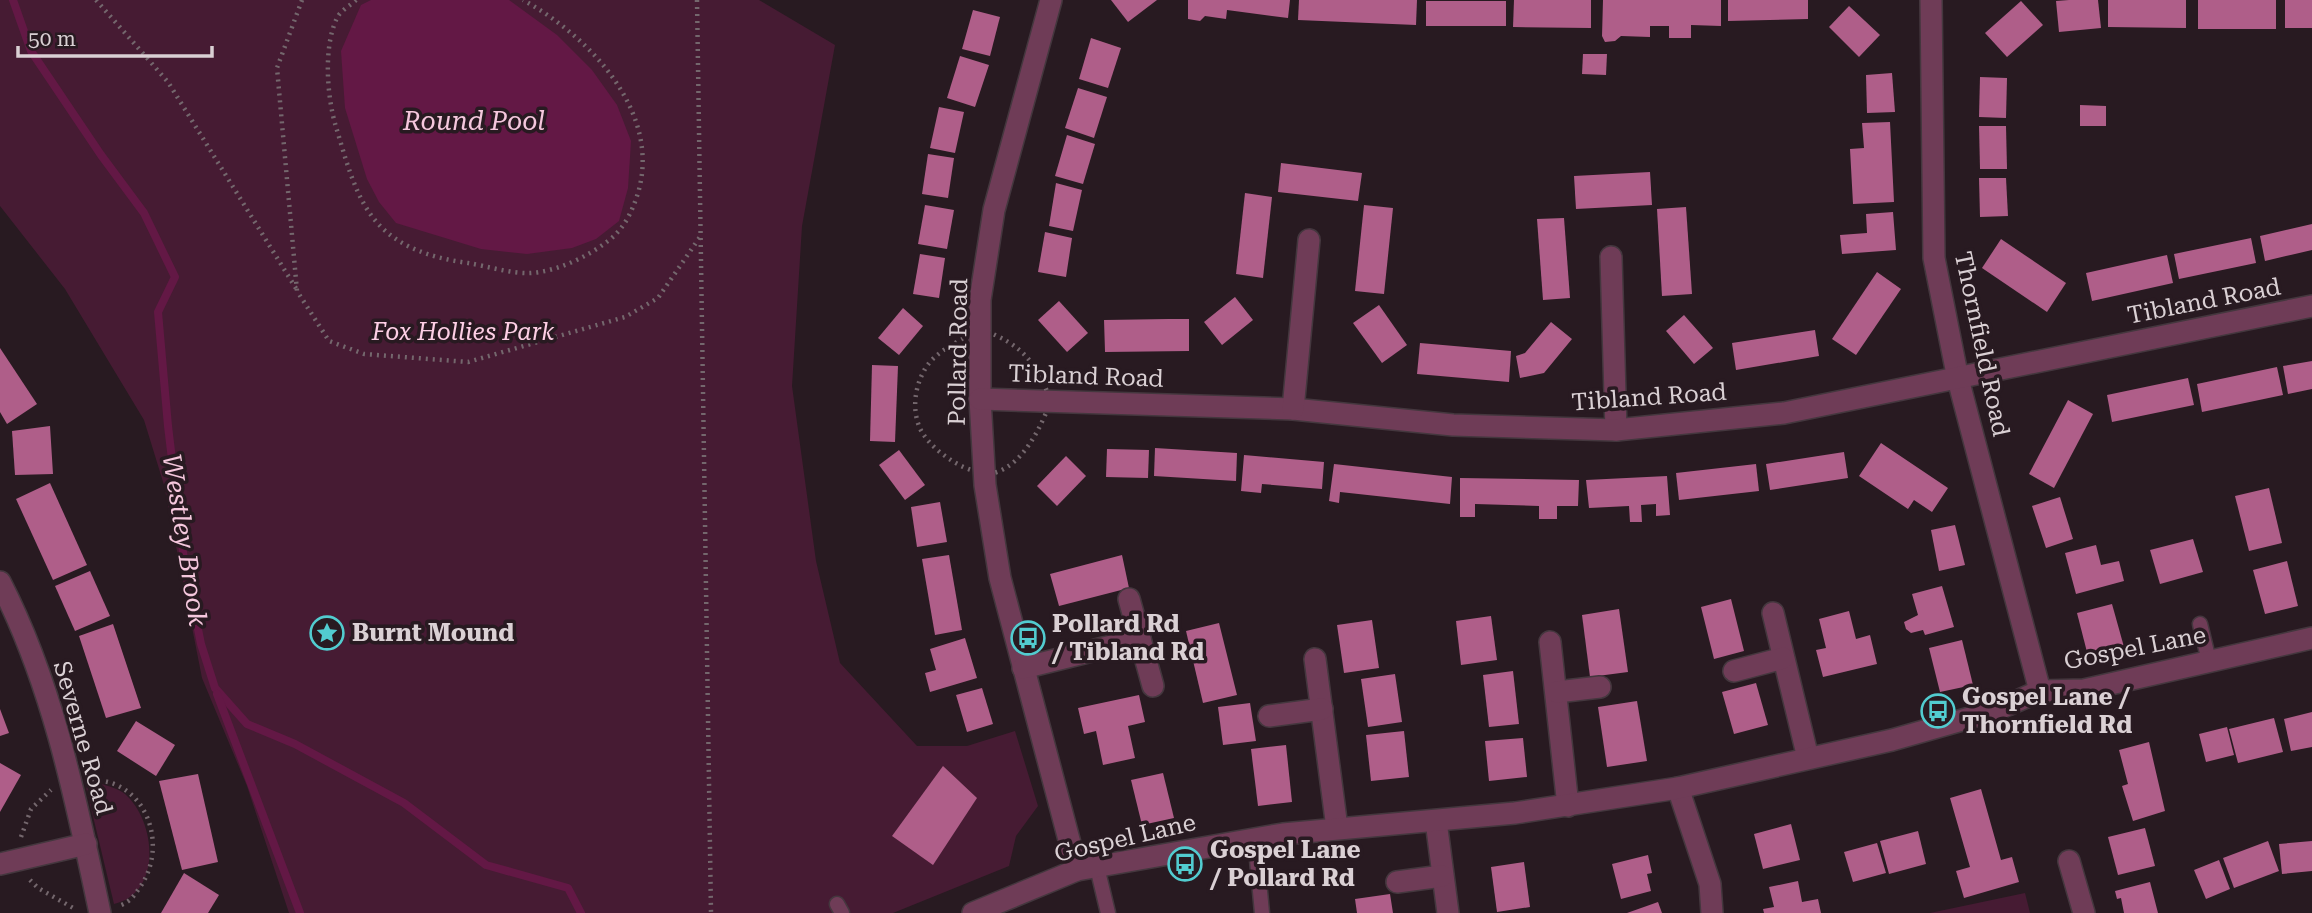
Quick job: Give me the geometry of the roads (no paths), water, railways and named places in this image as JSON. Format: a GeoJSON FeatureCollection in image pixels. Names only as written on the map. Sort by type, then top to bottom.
{"type":"FeatureCollection","features":[{"type":"Feature","properties":{"kind":"street","name":"Pollard Road"},"geometry":{"type":"LineString","coordinates":[[1051,0],[994,210],[981,300],[980,399],[985,485],[1000,578],[1023,668],[1087,869]]}},
{"type":"Feature","properties":{"kind":"street","name":"Thornfield Road"},"geometry":{"type":"LineString","coordinates":[[1931,0],[1934,258],[1958,379],[2040,691]]}},
{"type":"Feature","properties":{"kind":"street"},"geometry":{"type":"LineString","coordinates":[[1293,409],[1309,240]]}},
{"type":"Feature","properties":{"kind":"street"},"geometry":{"type":"LineString","coordinates":[[1611,257],[1616,430]]}},
{"type":"Feature","properties":{"kind":"street","name":"Tibland Road"},"geometry":{"type":"LineString","coordinates":[[980,399],[1293,409],[1453,425],[1616,430],[1784,413],[2312,306]]}},
{"type":"Feature","properties":{"kind":"street","name":"Severne Road"},"geometry":{"type":"LineString","coordinates":[[0,582],[44,688],[107,911]]}},
{"type":"Feature","properties":{"kind":"street"},"geometry":{"type":"LineString","coordinates":[[1129,599],[1153,686]]}},
{"type":"Feature","properties":{"kind":"street"},"geometry":{"type":"LineString","coordinates":[[1773,613],[1808,758]]}},
{"type":"Feature","properties":{"kind":"street","name":"Gospel Lane"},"geometry":{"type":"LineString","coordinates":[[973,913],[1087,869],[1255,838],[1568,806],[1678,788],[1892,740],[1994,711],[2040,691],[2084,690],[2312,638]]}},
{"type":"Feature","properties":{"kind":"street"},"geometry":{"type":"LineString","coordinates":[[1023,668],[1140,639]]}},
{"type":"Feature","properties":{"kind":"street"},"geometry":{"type":"LineString","coordinates":[[1550,642],[1568,806]]}},
{"type":"Feature","properties":{"kind":"street"},"geometry":{"type":"LineString","coordinates":[[1734,671],[1783,658]]}},
{"type":"Feature","properties":{"kind":"street"},"geometry":{"type":"LineString","coordinates":[[1315,659],[1337,828]]}},
{"type":"Feature","properties":{"kind":"street"},"geometry":{"type":"LineString","coordinates":[[1557,692],[1600,687]]}},
{"type":"Feature","properties":{"kind":"street"},"geometry":{"type":"LineString","coordinates":[[1269,716],[1322,709]]}},
{"type":"Feature","properties":{"kind":"street"},"geometry":{"type":"LineString","coordinates":[[1678,788],[1710,884],[1712,913]]}},
{"type":"Feature","properties":{"kind":"street"},"geometry":{"type":"LineString","coordinates":[[1436,821],[1447,913]]}},
{"type":"Feature","properties":{"kind":"street"},"geometry":{"type":"LineString","coordinates":[[0,864],[86,844]]}},
{"type":"Feature","properties":{"kind":"street"},"geometry":{"type":"LineString","coordinates":[[2070,861],[2084,913]]}},
{"type":"Feature","properties":{"kind":"street"},"geometry":{"type":"LineString","coordinates":[[1397,881],[1442,876]]}},
{"type":"Feature","properties":{"kind":"lane"},"geometry":{"type":"LineString","coordinates":[[2200,624],[2209,661]]}},
{"type":"Feature","properties":{"kind":"lane"},"geometry":{"type":"LineString","coordinates":[[1255,838],[1262,913]]}},
{"type":"Feature","properties":{"kind":"lane"},"geometry":{"type":"LineString","coordinates":[[1087,869],[1108,913]]}},
{"type":"Feature","properties":{"kind":"water","name":"Round Pool"},"geometry":{"type":"Polygon","coordinates":[[[371,0],[509,0],[557,35],[592,70],[617,105],[631,141],[628,188],[619,221],[596,239],[572,248],[527,254],[481,249],[396,223],[379,202],[367,179],[345,108],[341,51],[361,5],[371,0]]]}},
{"type":"Feature","properties":{"kind":"waterway","name":"Westley Brook"},"geometry":{"type":"LineString","coordinates":[[13,0],[31,51],[144,213],[175,277],[158,312],[168,426],[184,560],[201,644],[215,688],[247,724],[295,744],[404,803],[486,865],[568,888],[581,913]]}},
{"type":"Feature","properties":{"kind":"waterway"},"geometry":{"type":"LineString","coordinates":[[217,694],[300,913]]}},
{"type":"Feature","properties":{"kind":"place","name":"Burnt Mound"},"geometry":{"type":"Point","coordinates":[327,633]}},
{"type":"Feature","properties":{"kind":"place","name":"Pollard Rd / Tibland Rd"},"geometry":{"type":"Point","coordinates":[1028,638]}},
{"type":"Feature","properties":{"kind":"place","name":"Gospel Lane / Thornfield Rd"},"geometry":{"type":"Point","coordinates":[1938,711]}},
{"type":"Feature","properties":{"kind":"place","name":"Gospel Lane / Pollard Rd"},"geometry":{"type":"Point","coordinates":[1185,864]}},
{"type":"Feature","properties":{"kind":"park label","name":"Fox Hollies Park"},"geometry":{"type":"Point","coordinates":[463,332]}}]}
